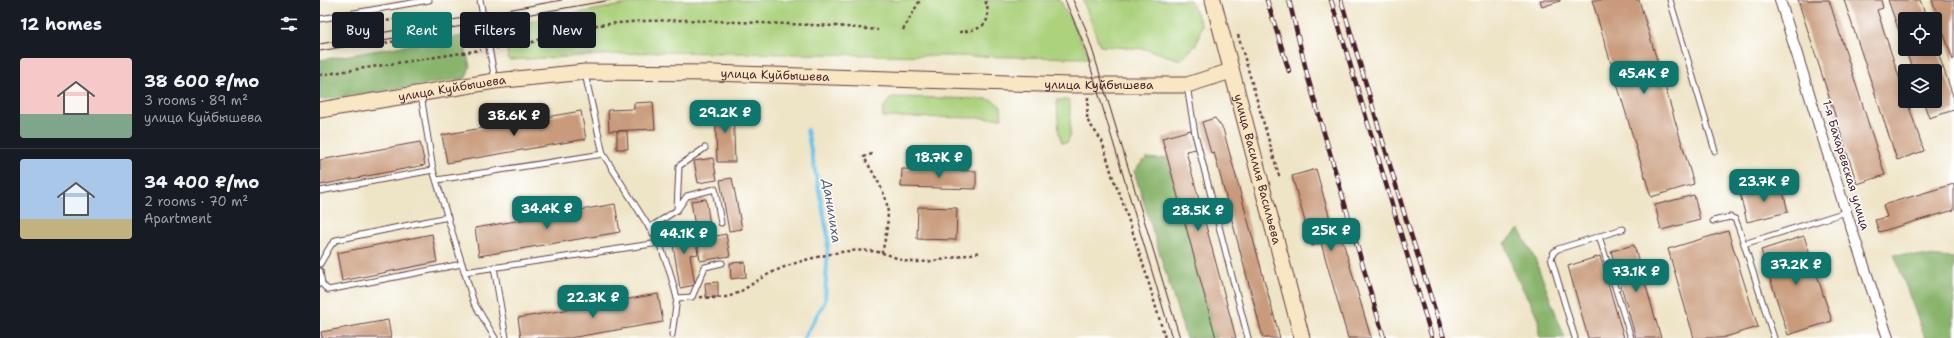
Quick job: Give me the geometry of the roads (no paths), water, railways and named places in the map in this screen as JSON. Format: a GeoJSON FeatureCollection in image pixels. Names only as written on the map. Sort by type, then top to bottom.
{"type":"FeatureCollection","features":[{"type":"Feature","properties":{"kind":"main road","name":"улица Василия Васильева"},"geometry":{"type":"LineString","coordinates":[[1213,0],[1302,338]]}},
{"type":"Feature","properties":{"kind":"main road","name":"улица Куйбышева"},"geometry":{"type":"LineString","coordinates":[[320,110],[495,80],[585,72],[713,73],[1089,85],[1187,85],[1231,71]]}},
{"type":"Feature","properties":{"kind":"street","name":"1-я Бахаревская улица"},"geometry":{"type":"LineString","coordinates":[[1780,0],[1846,212],[1888,338]]}},
{"type":"Feature","properties":{"kind":"lane"},"geometry":{"type":"LineString","coordinates":[[320,20],[430,0]]}},
{"type":"Feature","properties":{"kind":"lane"},"geometry":{"type":"LineString","coordinates":[[480,0],[495,80]]}},
{"type":"Feature","properties":{"kind":"lane"},"geometry":{"type":"LineString","coordinates":[[1670,0],[1715,151]]}},
{"type":"Feature","properties":{"kind":"lane"},"geometry":{"type":"LineString","coordinates":[[585,72],[603,154],[658,243],[677,298],[672,335]]}},
{"type":"Feature","properties":{"kind":"lane"},"geometry":{"type":"LineString","coordinates":[[1187,85],[1195,134],[1248,338]]}},
{"type":"Feature","properties":{"kind":"lane"},"geometry":{"type":"LineString","coordinates":[[421,93],[433,170],[474,302],[495,338]]}},
{"type":"Feature","properties":{"kind":"lane"},"geometry":{"type":"LineString","coordinates":[[676,210],[679,166],[705,148]]}},
{"type":"Feature","properties":{"kind":"lane"},"geometry":{"type":"LineString","coordinates":[[437,180],[603,154]]}},
{"type":"Feature","properties":{"kind":"lane"},"geometry":{"type":"LineString","coordinates":[[320,191],[433,170]]}},
{"type":"Feature","properties":{"kind":"lane"},"geometry":{"type":"LineString","coordinates":[[649,228],[676,210],[687,196],[715,189],[721,222]]}},
{"type":"Feature","properties":{"kind":"lane"},"geometry":{"type":"LineString","coordinates":[[1744,244],[1846,212]]}},
{"type":"Feature","properties":{"kind":"lane"},"geometry":{"type":"LineString","coordinates":[[320,264],[331,245],[336,240],[448,217]]}},
{"type":"Feature","properties":{"kind":"lane"},"geometry":{"type":"LineString","coordinates":[[1713,221],[1730,217],[1735,220],[1774,338]]}},
{"type":"Feature","properties":{"kind":"lane"},"geometry":{"type":"LineString","coordinates":[[1575,338],[1551,258],[1554,252],[1558,249],[1623,229]]}},
{"type":"Feature","properties":{"kind":"lane"},"geometry":{"type":"LineString","coordinates":[[1599,236],[1631,338]]}},
{"type":"Feature","properties":{"kind":"lane"},"geometry":{"type":"LineString","coordinates":[[464,272],[658,243]]}},
{"type":"Feature","properties":{"kind":"lane"},"geometry":{"type":"LineString","coordinates":[[677,298],[692,297],[705,267],[722,263]]}},
{"type":"Feature","properties":{"kind":"lane"},"geometry":{"type":"LineString","coordinates":[[320,271],[325,289],[332,290],[462,264]]}},
{"type":"Feature","properties":{"kind":"lane"},"geometry":{"type":"LineString","coordinates":[[494,267],[506,338]]}},
{"type":"Feature","properties":{"kind":"waterway","name":"Данилиха"},"geometry":{"type":"LineString","coordinates":[[804,338],[825,301],[828,236],[807,130]]}},
{"type":"Feature","properties":{"kind":"tram line"},"geometry":{"type":"LineString","coordinates":[[320,44],[562,0]]}},
{"type":"Feature","properties":{"kind":"tram line"},"geometry":{"type":"LineString","coordinates":[[320,51],[611,0]]}},
{"type":"Feature","properties":{"kind":"tram line"},"geometry":{"type":"LineString","coordinates":[[1065,0],[1083,42],[1172,338]]}},
{"type":"Feature","properties":{"kind":"tram line"},"geometry":{"type":"LineString","coordinates":[[1073,0],[1085,27],[1094,55],[1180,338]]}},
{"type":"Feature","properties":{"kind":"railway"},"geometry":{"type":"LineString","coordinates":[[1267,0],[1289,71]]}},
{"type":"Feature","properties":{"kind":"railway"},"geometry":{"type":"LineString","coordinates":[[1289,0],[1308,78],[1384,338]]}},
{"type":"Feature","properties":{"kind":"railway"},"geometry":{"type":"LineString","coordinates":[[1331,0],[1432,338]]}},
{"type":"Feature","properties":{"kind":"railway"},"geometry":{"type":"LineString","coordinates":[[1341,0],[1405,216],[1444,338]]}}]}
